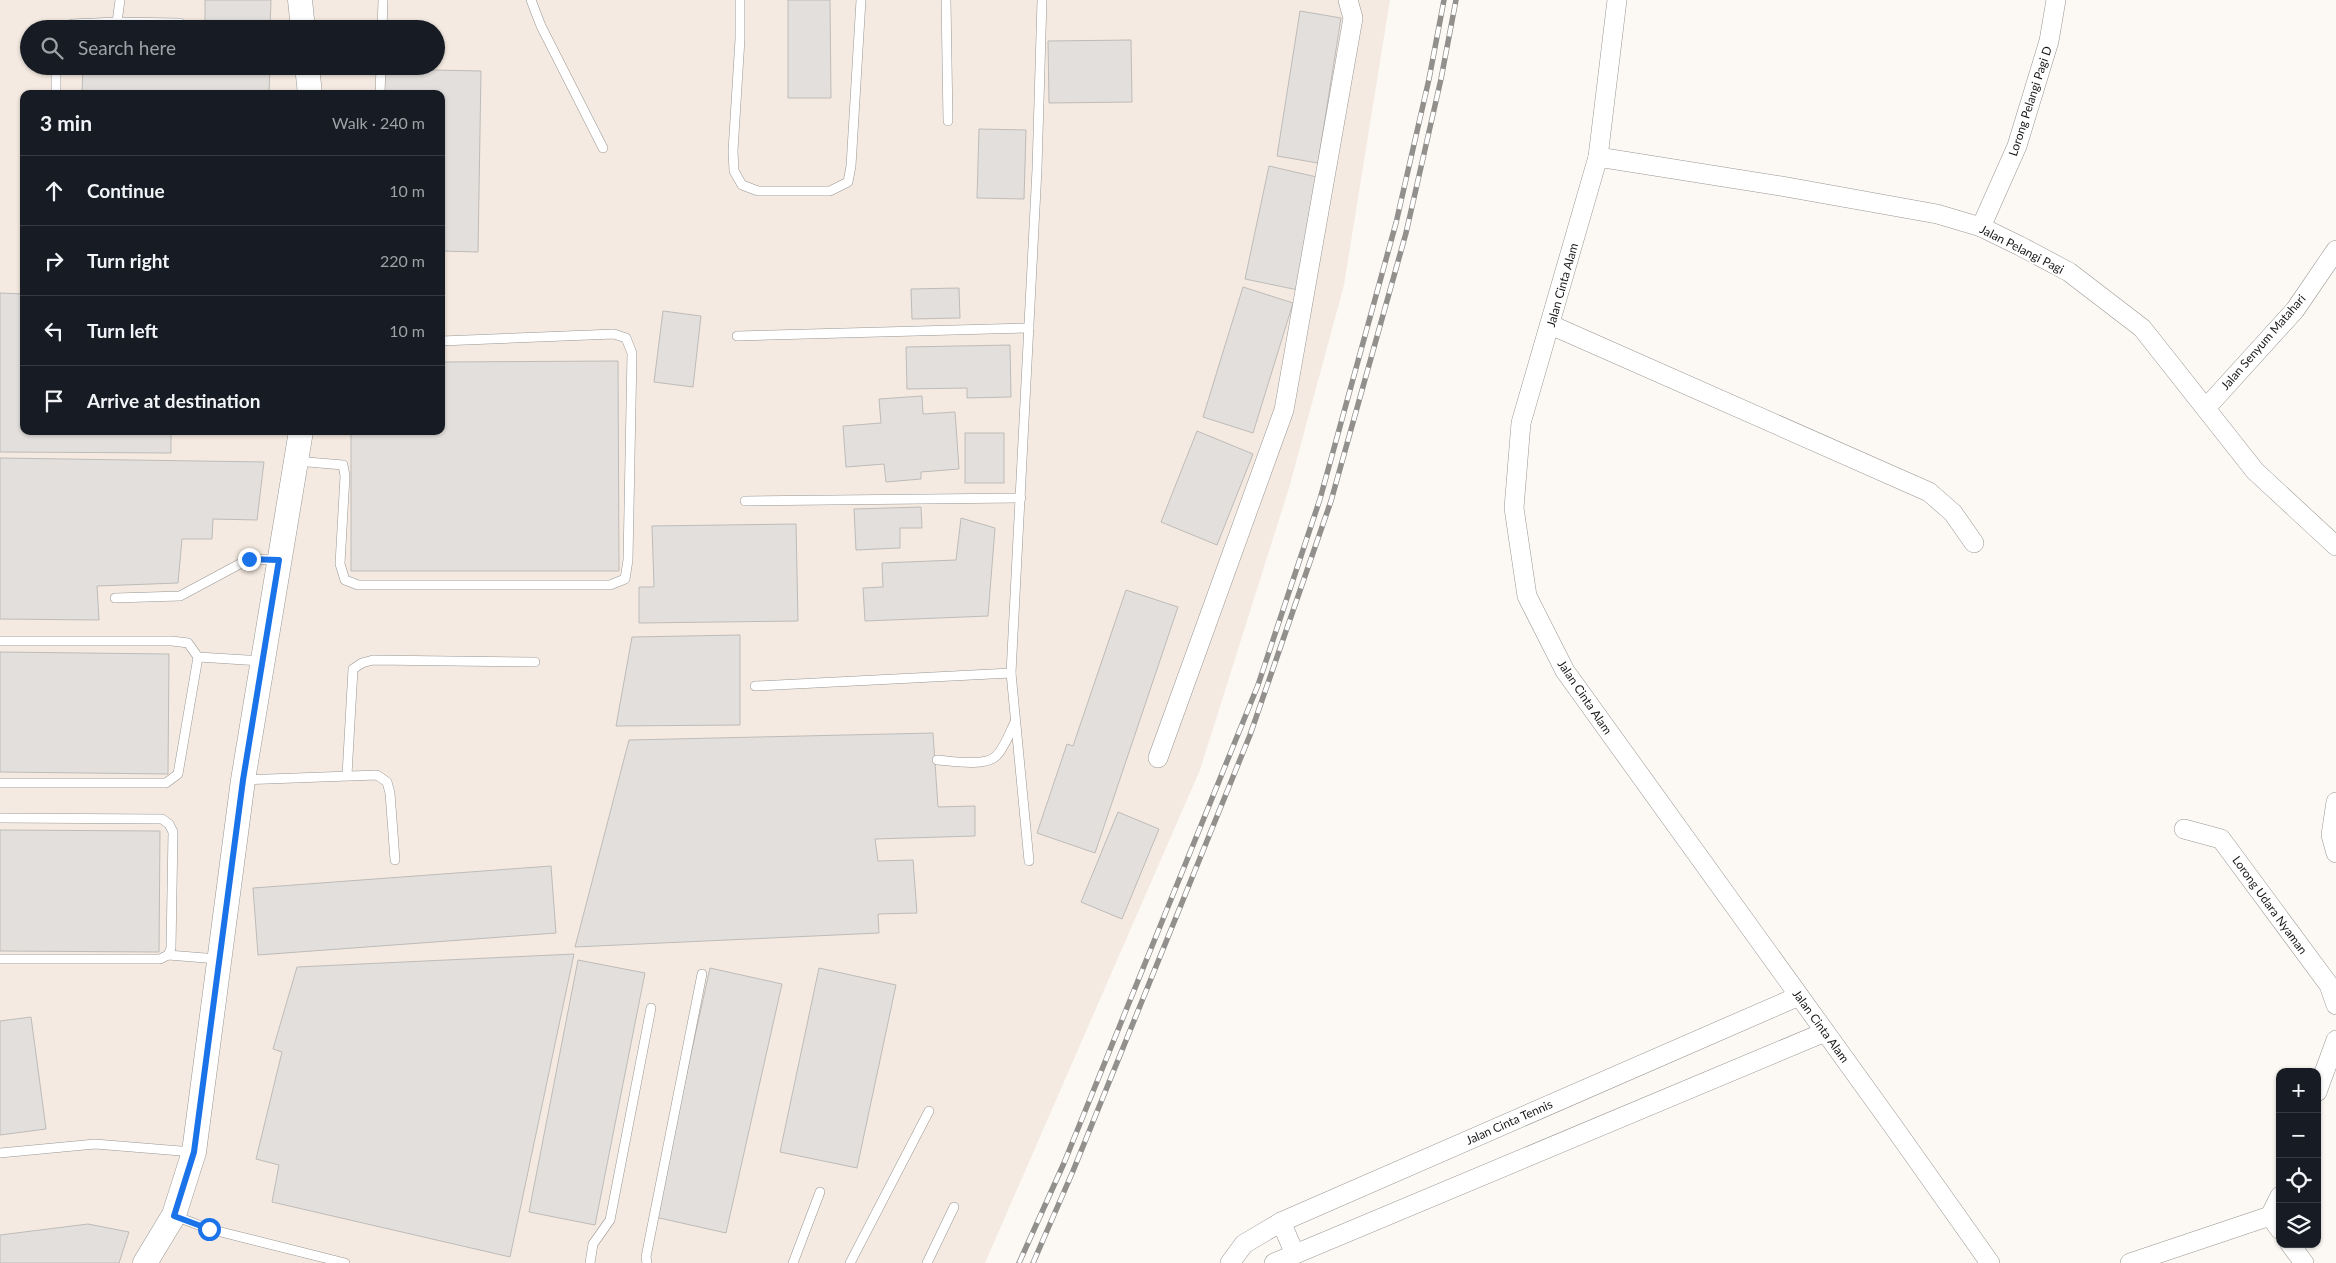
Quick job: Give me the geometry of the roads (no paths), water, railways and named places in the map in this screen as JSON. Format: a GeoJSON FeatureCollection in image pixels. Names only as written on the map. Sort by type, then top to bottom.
{"type":"FeatureCollection","features":[{"type":"Feature","properties":{"kind":"street"},"geometry":{"type":"LineString","coordinates":[[300,0],[302,20]]}},
{"type":"Feature","properties":{"kind":"street"},"geometry":{"type":"LineString","coordinates":[[1158,758],[1284,410],[1353,18],[1348,0]]}},
{"type":"Feature","properties":{"kind":"street","name":"Jalan Cinta Alam"},"geometry":{"type":"LineString","coordinates":[[1617,0],[1598,157],[1521,423],[1514,508],[1527,596],[1565,671],[1990,1263]]}},
{"type":"Feature","properties":{"kind":"street","name":"Lorong Pelangi Pagi D"},"geometry":{"type":"LineString","coordinates":[[1981,227],[2017,146],[2049,41],[2056,0]]}},
{"type":"Feature","properties":{"kind":"street"},"geometry":{"type":"LineString","coordinates":[[308,75],[310,90]]}},
{"type":"Feature","properties":{"kind":"street","name":"Jalan Pelangi Pagi"},"geometry":{"type":"LineString","coordinates":[[1598,157],[1917,210],[1981,227],[2069,272],[2142,328],[2255,470],[2336,546]]}},
{"type":"Feature","properties":{"kind":"street","name":"Jalan Senyum Matahari"},"geometry":{"type":"LineString","coordinates":[[2206,408],[2295,310],[2336,250]]}},
{"type":"Feature","properties":{"kind":"street"},"geometry":{"type":"LineString","coordinates":[[1550,325],[1929,492],[1953,513],[1974,543]]}},
{"type":"Feature","properties":{"kind":"street"},"geometry":{"type":"LineString","coordinates":[[146,1263],[174,1216],[194,1152],[243,780],[301,435]]}},
{"type":"Feature","properties":{"kind":"street"},"geometry":{"type":"LineString","coordinates":[[2336,802],[2331,835],[2336,853]]}},
{"type":"Feature","properties":{"kind":"street","name":"Lorong Udara Nyaman"},"geometry":{"type":"LineString","coordinates":[[2184,829],[2221,840],[2329,985],[2336,1005]]}},
{"type":"Feature","properties":{"kind":"street","name":"Jalan Cinta Tennis"},"geometry":{"type":"LineString","coordinates":[[1230,1263],[1244,1244],[1281,1222],[1799,996]]}},
{"type":"Feature","properties":{"kind":"street"},"geometry":{"type":"LineString","coordinates":[[1274,1263],[1825,1032]]}},
{"type":"Feature","properties":{"kind":"street"},"geometry":{"type":"LineString","coordinates":[[2321,1081],[2336,1040]]}},
{"type":"Feature","properties":{"kind":"street"},"geometry":{"type":"LineString","coordinates":[[2130,1263],[2275,1223],[2279,1203]]}},
{"type":"Feature","properties":{"kind":"street"},"geometry":{"type":"LineString","coordinates":[[1281,1222],[1295,1254]]}},
{"type":"Feature","properties":{"kind":"street"},"geometry":{"type":"LineString","coordinates":[[2293,1248],[2304,1263]]}},
{"type":"Feature","properties":{"kind":"lane"},"geometry":{"type":"LineString","coordinates":[[117,20],[120,0]]}},
{"type":"Feature","properties":{"kind":"lane"},"geometry":{"type":"LineString","coordinates":[[382,20],[383,0]]}},
{"type":"Feature","properties":{"kind":"lane"},"geometry":{"type":"LineString","coordinates":[[531,0],[603,148]]}},
{"type":"Feature","properties":{"kind":"lane"},"geometry":{"type":"LineString","coordinates":[[740,0],[740,39],[733,151],[734,171],[742,185],[758,191],[830,191],[848,182],[851,166],[861,0]]}},
{"type":"Feature","properties":{"kind":"lane"},"geometry":{"type":"LineString","coordinates":[[946,0],[948,121]]}},
{"type":"Feature","properties":{"kind":"lane"},"geometry":{"type":"LineString","coordinates":[[1030,861],[1015,721],[1012,673],[1037,169],[1042,0]]}},
{"type":"Feature","properties":{"kind":"lane"},"geometry":{"type":"LineString","coordinates":[[56,75],[56,90]]}},
{"type":"Feature","properties":{"kind":"lane"},"geometry":{"type":"LineString","coordinates":[[380,90],[381,75]]}},
{"type":"Feature","properties":{"kind":"lane"},"geometry":{"type":"LineString","coordinates":[[737,336],[1029,328]]}},
{"type":"Feature","properties":{"kind":"lane"},"geometry":{"type":"LineString","coordinates":[[296,461],[343,465],[345,476],[340,564],[345,580],[358,586],[610,585],[624,579],[628,560],[632,353],[626,338],[614,334],[445,341]]}},
{"type":"Feature","properties":{"kind":"lane"},"geometry":{"type":"LineString","coordinates":[[745,502],[1021,498]]}},
{"type":"Feature","properties":{"kind":"lane"},"geometry":{"type":"LineString","coordinates":[[115,598],[180,596],[249,559],[279,560]]}},
{"type":"Feature","properties":{"kind":"lane"},"geometry":{"type":"LineString","coordinates":[[0,641],[172,641],[188,643],[198,658],[178,774],[173,780],[166,784],[0,783]]}},
{"type":"Feature","properties":{"kind":"lane"},"geometry":{"type":"LineString","coordinates":[[198,658],[262,661]]}},
{"type":"Feature","properties":{"kind":"lane"},"geometry":{"type":"LineString","coordinates":[[347,775],[353,669],[362,663],[374,660],[535,662]]}},
{"type":"Feature","properties":{"kind":"lane"},"geometry":{"type":"LineString","coordinates":[[755,686],[1012,673]]}},
{"type":"Feature","properties":{"kind":"lane"},"geometry":{"type":"LineString","coordinates":[[937,760],[985,762],[992,759],[998,755],[1015,721]]}},
{"type":"Feature","properties":{"kind":"lane"},"geometry":{"type":"LineString","coordinates":[[243,780],[377,775],[387,782],[390,793],[395,860]]}},
{"type":"Feature","properties":{"kind":"lane"},"geometry":{"type":"LineString","coordinates":[[0,818],[162,819],[169,824],[173,832],[171,948],[168,955]]}},
{"type":"Feature","properties":{"kind":"lane"},"geometry":{"type":"LineString","coordinates":[[0,959],[160,959],[168,955],[219,959]]}},
{"type":"Feature","properties":{"kind":"lane"},"geometry":{"type":"LineString","coordinates":[[647,1263],[646,1257],[702,974]]}},
{"type":"Feature","properties":{"kind":"lane"},"geometry":{"type":"LineString","coordinates":[[590,1263],[593,1244],[610,1220],[651,1008]]}},
{"type":"Feature","properties":{"kind":"lane"},"geometry":{"type":"LineString","coordinates":[[850,1263],[929,1111]]}},
{"type":"Feature","properties":{"kind":"lane"},"geometry":{"type":"LineString","coordinates":[[0,1154],[95,1144],[194,1152]]}},
{"type":"Feature","properties":{"kind":"lane"},"geometry":{"type":"LineString","coordinates":[[793,1263],[820,1192]]}},
{"type":"Feature","properties":{"kind":"lane"},"geometry":{"type":"LineString","coordinates":[[927,1263],[954,1207]]}},
{"type":"Feature","properties":{"kind":"lane"},"geometry":{"type":"LineString","coordinates":[[174,1216],[209,1229],[345,1263]]}},
{"type":"Feature","properties":{"kind":"railway"},"geometry":{"type":"LineString","coordinates":[[1019,1263],[1064,1163],[1258,685],[1320,499],[1396,223],[1429,79],[1444,0]]}},
{"type":"Feature","properties":{"kind":"railway"},"geometry":{"type":"LineString","coordinates":[[1033,1263],[1073,1171],[1250,735],[1331,501],[1406,233],[1441,79],[1456,0]]}}]}
